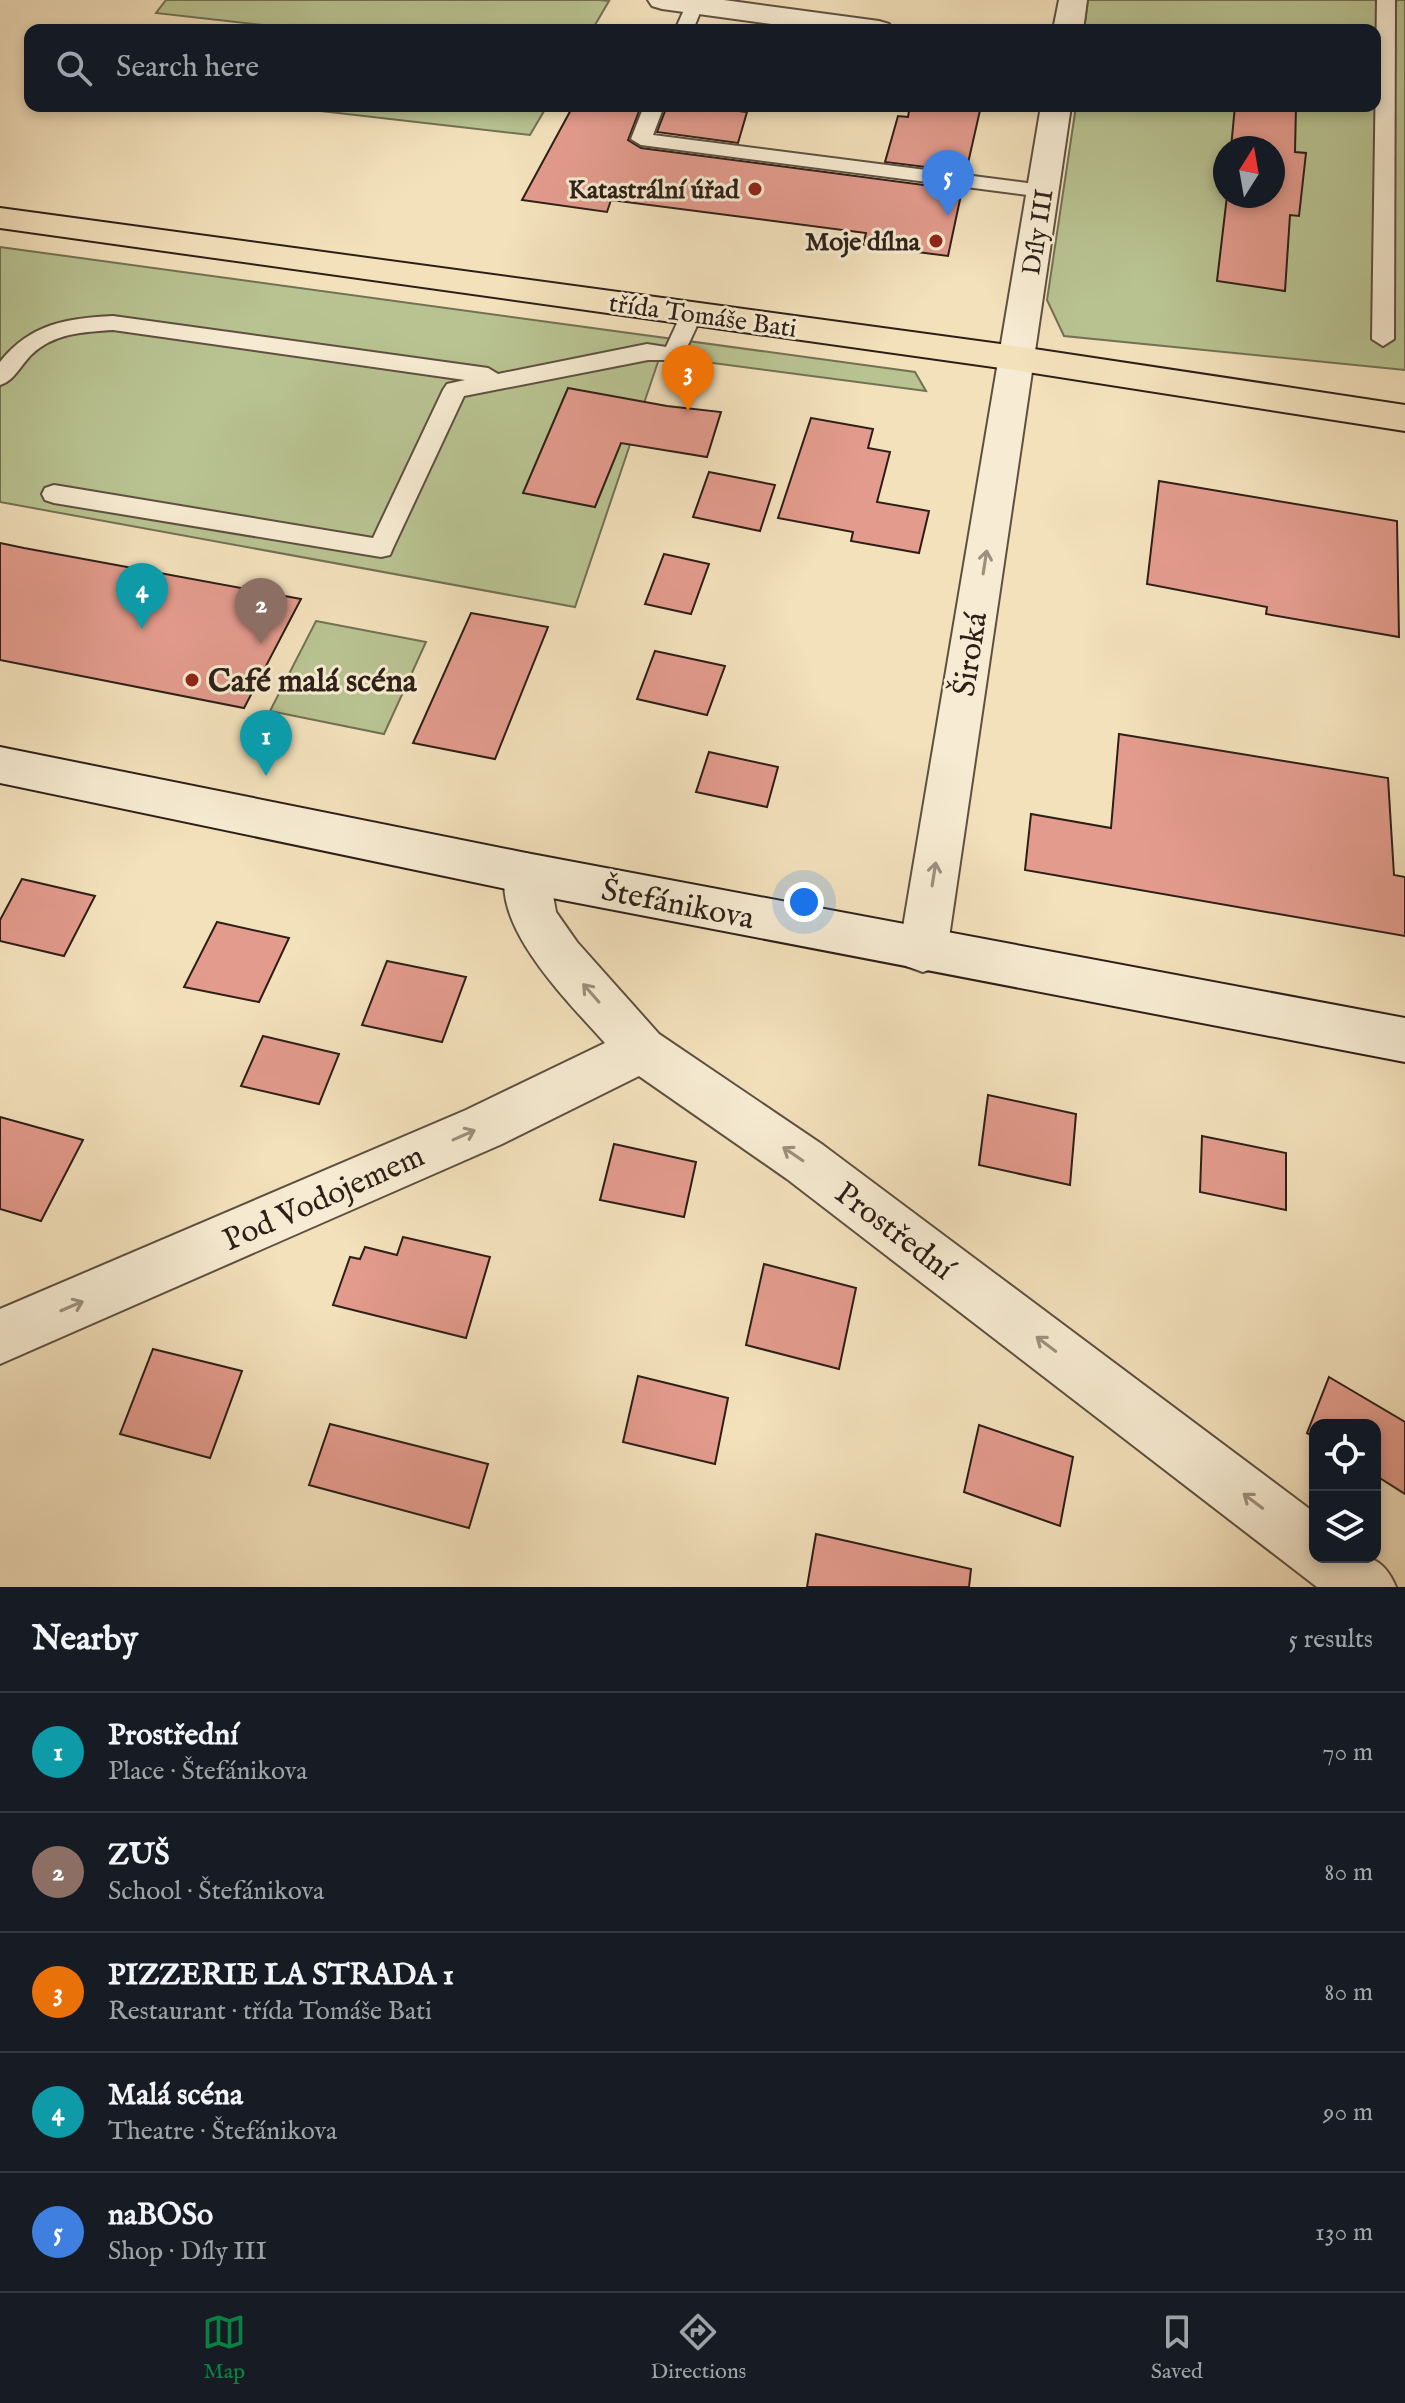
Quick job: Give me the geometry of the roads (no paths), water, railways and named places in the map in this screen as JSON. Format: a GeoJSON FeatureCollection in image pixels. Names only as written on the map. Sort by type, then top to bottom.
{"type":"FeatureCollection","features":[{"type":"Feature","properties":{"kind":"main road","name":"třída Tomáše Bati"},"geometry":{"type":"LineString","coordinates":[[0,218],[1015,358],[1405,418]]}},
{"type":"Feature","properties":{"kind":"street"},"geometry":{"type":"LineString","coordinates":[[662,0],[689,17],[791,24]]}},
{"type":"Feature","properties":{"kind":"street"},"geometry":{"type":"LineString","coordinates":[[1069,24],[1073,0]]}},
{"type":"Feature","properties":{"kind":"street","name":"Díly III"},"geometry":{"type":"LineString","coordinates":[[1015,358],[1055,112]]}},
{"type":"Feature","properties":{"kind":"street","name":"Široká"},"geometry":{"type":"LineString","coordinates":[[923,951],[1015,358]]}},
{"type":"Feature","properties":{"kind":"street","name":"Štefánikova"},"geometry":{"type":"LineString","coordinates":[[0,765],[923,951],[1405,1040]]}},
{"type":"Feature","properties":{"kind":"street","name":"Prostřední"},"geometry":{"type":"LineString","coordinates":[[526,873],[534,918],[551,944],[642,1050],[805,1162],[1309,1544]]}},
{"type":"Feature","properties":{"kind":"street","name":"Pod Vodojemem"},"geometry":{"type":"LineString","coordinates":[[0,1337],[484,1127],[642,1050]]}},
{"type":"Feature","properties":{"kind":"street"},"geometry":{"type":"LineString","coordinates":[[1334,1563],[1366,1587]]}},
{"type":"Feature","properties":{"kind":"lane"},"geometry":{"type":"LineString","coordinates":[[1383,339],[1386,0]]}},
{"type":"Feature","properties":{"kind":"lane"},"geometry":{"type":"LineString","coordinates":[[652,112],[641,139],[1043,191]]}},
{"type":"Feature","properties":{"kind":"lane"},"geometry":{"type":"LineString","coordinates":[[54,494],[381,548],[455,390],[625,359],[647,352],[673,355],[692,313]]}},
{"type":"Feature","properties":{"kind":"lane"},"geometry":{"type":"LineString","coordinates":[[0,377],[24,346],[51,331],[113,323],[513,379]]}},
{"type":"Feature","properties":{"kind":"place","name":"Katastrální úřad"},"geometry":{"type":"Point","coordinates":[755,189]}},
{"type":"Feature","properties":{"kind":"place","name":"naBOSo"},"geometry":{"type":"Point","coordinates":[948,216]}},
{"type":"Feature","properties":{"kind":"place","name":"Moje dílna"},"geometry":{"type":"Point","coordinates":[936,241]}},
{"type":"Feature","properties":{"kind":"place","name":"PIZZERIE LA STRADA 1"},"geometry":{"type":"Point","coordinates":[688,411]}},
{"type":"Feature","properties":{"kind":"place","name":"Malá scéna"},"geometry":{"type":"Point","coordinates":[142,629]}},
{"type":"Feature","properties":{"kind":"place","name":"ZUŠ"},"geometry":{"type":"Point","coordinates":[261,644]}},
{"type":"Feature","properties":{"kind":"place","name":"Café malá scéna"},"geometry":{"type":"Point","coordinates":[192,680]}},
{"type":"Feature","properties":{"kind":"place","name":"Prostřední"},"geometry":{"type":"Point","coordinates":[266,776]}}]}
